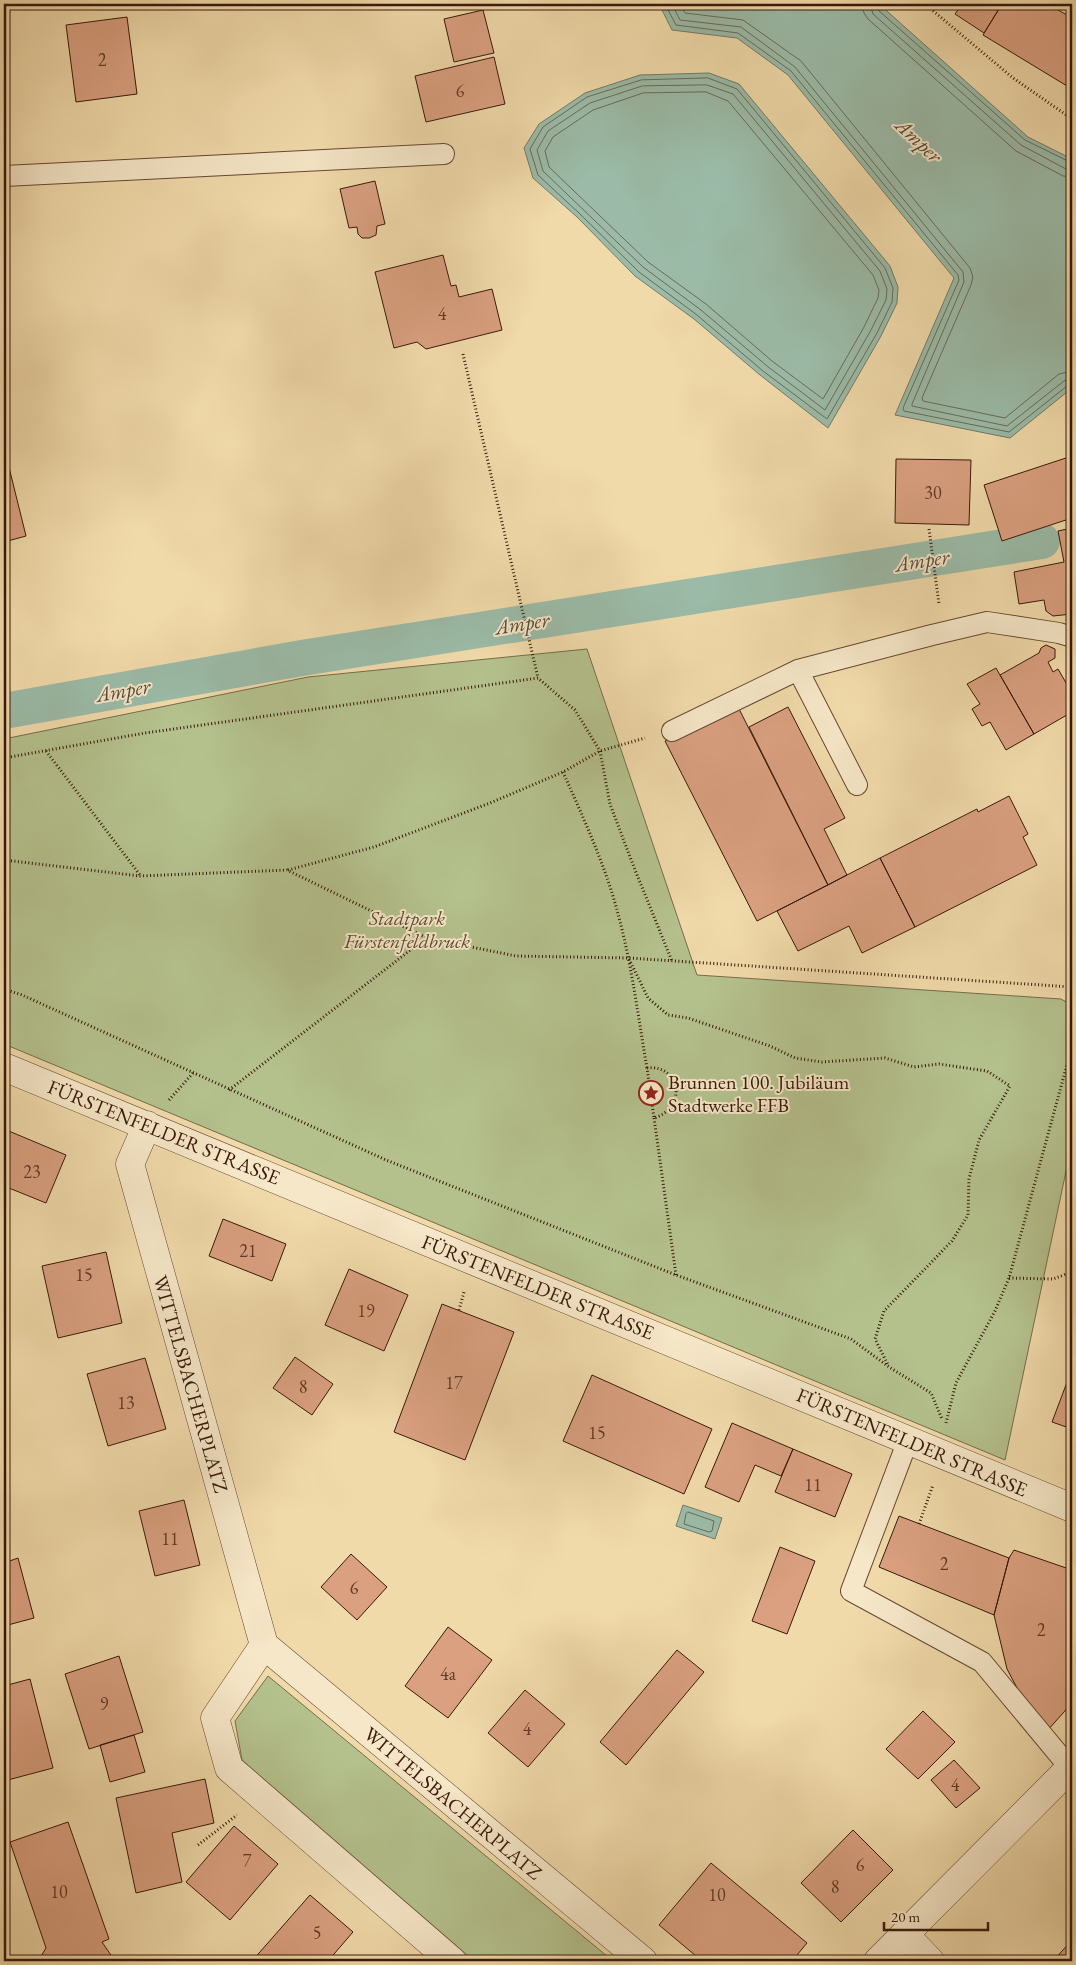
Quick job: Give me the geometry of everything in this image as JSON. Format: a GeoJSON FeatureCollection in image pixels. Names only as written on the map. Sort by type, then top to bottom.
{"type":"FeatureCollection","features":[{"type":"Feature","properties":{"kind":"street","name":"FÜRSTENFELDER STRASSE"},"geometry":{"type":"LineString","coordinates":[[4,1067],[1072,1508]]}},
{"type":"Feature","properties":{"kind":"street","name":"WITTELSBACHERPLATZ"},"geometry":{"type":"LineString","coordinates":[[147,1125],[130,1164],[264,1644],[643,1961]]}},
{"type":"Feature","properties":{"kind":"street"},"geometry":{"type":"LineString","coordinates":[[264,1644],[216,1718],[229,1768],[452,1961]]}},
{"type":"Feature","properties":{"kind":"street"},"geometry":{"type":"LineString","coordinates":[[878,1961],[1071,1767]]}},
{"type":"Feature","properties":{"kind":"street"},"geometry":{"type":"LineString","coordinates":[[905,1935],[930,1961]]}},
{"type":"Feature","properties":{"kind":"lane"},"geometry":{"type":"LineString","coordinates":[[4,176],[444,154]]}},
{"type":"Feature","properties":{"kind":"lane"},"geometry":{"type":"LineString","coordinates":[[672,731],[798,670],[987,622],[1059,632],[1072,637]]}},
{"type":"Feature","properties":{"kind":"lane"},"geometry":{"type":"LineString","coordinates":[[798,670],[857,785]]}},
{"type":"Feature","properties":{"kind":"lane"},"geometry":{"type":"LineString","coordinates":[[908,1440],[850,1591],[982,1662],[1071,1767]]}},
{"type":"Feature","properties":{"kind":"path"},"geometry":{"type":"LineString","coordinates":[[924,4],[1013,78],[1072,119]]}},
{"type":"Feature","properties":{"kind":"path"},"geometry":{"type":"LineString","coordinates":[[463,354],[538,678],[575,710],[600,751],[610,804],[672,961]]}},
{"type":"Feature","properties":{"kind":"path"},"geometry":{"type":"LineString","coordinates":[[929,529],[937,583]]}},
{"type":"Feature","properties":{"kind":"path"},"geometry":{"type":"LineString","coordinates":[[4,758],[145,733],[538,678]]}},
{"type":"Feature","properties":{"kind":"path"},"geometry":{"type":"LineString","coordinates":[[4,860],[140,876],[287,870],[374,847],[490,803],[563,772],[600,751],[672,731]]}},
{"type":"Feature","properties":{"kind":"path"},"geometry":{"type":"LineString","coordinates":[[46,751],[140,876]]}},
{"type":"Feature","properties":{"kind":"path"},"geometry":{"type":"LineString","coordinates":[[563,772],[591,838],[618,912],[629,958],[647,1068],[676,1275]]}},
{"type":"Feature","properties":{"kind":"path"},"geometry":{"type":"LineString","coordinates":[[287,870],[427,938],[516,956],[629,958],[1072,987]]}},
{"type":"Feature","properties":{"kind":"path"},"geometry":{"type":"LineString","coordinates":[[229,1090],[427,938]]}},
{"type":"Feature","properties":{"kind":"path"},"geometry":{"type":"LineString","coordinates":[[629,958],[648,998],[668,1015],[688,1018],[770,1046],[796,1058],[822,1062],[885,1058],[914,1067],[939,1064],[987,1071],[1010,1086],[979,1140],[969,1179],[968,1215],[952,1241],[884,1311],[875,1339],[889,1366]]}},
{"type":"Feature","properties":{"kind":"path"},"geometry":{"type":"LineString","coordinates":[[4,989],[22,995],[386,1160],[676,1275],[851,1339],[931,1393],[945,1426],[956,1382],[994,1311],[1009,1278],[1072,1046]]}},
{"type":"Feature","properties":{"kind":"path"},"geometry":{"type":"LineString","coordinates":[[647,1068],[660,1069],[667,1073],[676,1085],[674,1105],[663,1115],[654,1118]]}},
{"type":"Feature","properties":{"kind":"path"},"geometry":{"type":"LineString","coordinates":[[1009,1278],[1053,1279],[1072,1272]]}},
{"type":"Feature","properties":{"kind":"path"},"geometry":{"type":"LineString","coordinates":[[919,1524],[933,1485],[937,1452]]}},
{"type":"Feature","properties":{"kind":"path"},"geometry":{"type":"LineString","coordinates":[[198,1845],[261,1796]]}},
{"type":"Feature","properties":{"kind":"green space","name":"Stadtpark Fürstenfeldbruck"},"geometry":{"type":"Polygon","coordinates":[[[587,649],[697,975],[1061,999],[1072,1005],[1072,1143],[1005,1460],[4,1044],[4,739],[308,677],[587,649]]]}},
{"type":"Feature","properties":{"kind":"green space"},"geometry":{"type":"Polygon","coordinates":[[[268,1676],[613,1961],[474,1961],[242,1760],[235,1721],[268,1676]]]}},
{"type":"Feature","properties":{"kind":"water"},"geometry":{"type":"Polygon","coordinates":[[[659,4],[879,4],[1028,137],[1072,159],[1072,388],[1010,438],[895,415],[954,278],[788,75],[737,38],[672,30],[659,4]]]}},
{"type":"Feature","properties":{"kind":"water"},"geometry":{"type":"Polygon","coordinates":[[[709,73],[739,84],[890,266],[898,287],[897,303],[881,336],[828,428],[760,375],[694,319],[635,276],[577,217],[533,178],[524,148],[539,124],[585,93],[640,75],[709,73]]]}},
{"type":"Feature","properties":{"kind":"water"},"geometry":{"type":"Polygon","coordinates":[[[683,1505],[722,1518],[715,1539],[676,1526],[683,1505]]]}},
{"type":"Feature","properties":{"kind":"building"},"geometry":{"type":"Polygon","coordinates":[[[962,4],[1002,4],[984,33],[955,14],[962,4]]]}},
{"type":"Feature","properties":{"kind":"building"},"geometry":{"type":"Polygon","coordinates":[[[1002,4],[1048,4],[1072,18],[1072,89],[983,35],[1002,4]]]}},
{"type":"Feature","properties":{"kind":"building"},"geometry":{"type":"Polygon","coordinates":[[[483,10],[494,53],[454,62],[444,19],[483,10]]]}},
{"type":"Feature","properties":{"kind":"building"},"geometry":{"type":"Polygon","coordinates":[[[127,17],[137,94],[76,102],[66,25],[127,17]]]}},
{"type":"Feature","properties":{"kind":"building"},"geometry":{"type":"Polygon","coordinates":[[[494,57],[505,104],[426,122],[415,76],[494,57]]]}},
{"type":"Feature","properties":{"kind":"building"},"geometry":{"type":"Polygon","coordinates":[[[375,181],[385,224],[377,226],[376,235],[362,238],[358,234],[357,227],[349,228],[340,189],[375,181]]]}},
{"type":"Feature","properties":{"kind":"building"},"geometry":{"type":"Polygon","coordinates":[[[443,255],[451,286],[456,285],[459,297],[492,289],[502,330],[426,349],[417,342],[394,348],[375,272],[443,255]]]}},
{"type":"Feature","properties":{"kind":"building"},"geometry":{"type":"Polygon","coordinates":[[[4,447],[26,536],[4,542],[4,447]]]}},
{"type":"Feature","properties":{"kind":"building"},"geometry":{"type":"Polygon","coordinates":[[[1072,456],[1072,518],[1002,541],[984,485],[1072,456]]]}},
{"type":"Feature","properties":{"kind":"building"},"geometry":{"type":"Polygon","coordinates":[[[896,459],[971,460],[969,525],[895,523],[896,459]]]}},
{"type":"Feature","properties":{"kind":"building"},"geometry":{"type":"Polygon","coordinates":[[[1072,528],[1072,614],[1053,616],[1046,611],[1044,600],[1019,604],[1014,572],[1064,562],[1058,531],[1072,528]]]}},
{"type":"Feature","properties":{"kind":"building"},"geometry":{"type":"Polygon","coordinates":[[[1046,645],[1055,649],[1055,658],[1048,662],[1053,672],[1058,669],[1072,693],[1066,696],[1072,706],[1072,712],[1034,734],[1000,675],[1039,653],[1041,648],[1046,645]]]}},
{"type":"Feature","properties":{"kind":"building"},"geometry":{"type":"Polygon","coordinates":[[[996,668],[1034,734],[1006,750],[990,722],[982,726],[972,709],[980,704],[967,684],[996,668]]]}},
{"type":"Feature","properties":{"kind":"building"},"geometry":{"type":"Polygon","coordinates":[[[737,705],[828,885],[757,921],[665,741],[737,705]]]}},
{"type":"Feature","properties":{"kind":"building"},"geometry":{"type":"Polygon","coordinates":[[[788,707],[845,818],[824,829],[847,875],[828,885],[749,727],[788,707]]]}},
{"type":"Feature","properties":{"kind":"building"},"geometry":{"type":"Polygon","coordinates":[[[1009,796],[1028,834],[1023,837],[1037,865],[915,927],[880,858],[977,809],[978,812],[1009,796]]]}},
{"type":"Feature","properties":{"kind":"building"},"geometry":{"type":"Polygon","coordinates":[[[880,858],[915,927],[862,953],[849,926],[798,951],[777,911],[880,858]]]}},
{"type":"Feature","properties":{"kind":"building"},"geometry":{"type":"Polygon","coordinates":[[[4,1129],[66,1155],[46,1203],[4,1186],[4,1129]]]}},
{"type":"Feature","properties":{"kind":"building"},"geometry":{"type":"Polygon","coordinates":[[[223,1219],[286,1244],[272,1281],[209,1256],[223,1219]]]}},
{"type":"Feature","properties":{"kind":"building"},"geometry":{"type":"Polygon","coordinates":[[[106,1252],[122,1323],[58,1338],[42,1266],[106,1252]]]}},
{"type":"Feature","properties":{"kind":"building"},"geometry":{"type":"Polygon","coordinates":[[[349,1269],[408,1295],[384,1351],[325,1325],[349,1269]]]}},
{"type":"Feature","properties":{"kind":"building"},"geometry":{"type":"Polygon","coordinates":[[[442,1304],[514,1332],[465,1460],[394,1432],[442,1304]]]}},
{"type":"Feature","properties":{"kind":"building"},"geometry":{"type":"Polygon","coordinates":[[[295,1357],[333,1384],[312,1415],[273,1388],[295,1357]]]}},
{"type":"Feature","properties":{"kind":"building"},"geometry":{"type":"Polygon","coordinates":[[[145,1358],[166,1429],[108,1446],[87,1374],[145,1358]]]}},
{"type":"Feature","properties":{"kind":"building"},"geometry":{"type":"Polygon","coordinates":[[[1072,1369],[1072,1429],[1052,1422],[1072,1369]]]}},
{"type":"Feature","properties":{"kind":"building"},"geometry":{"type":"Polygon","coordinates":[[[592,1375],[712,1429],[684,1494],[563,1441],[592,1375]]]}},
{"type":"Feature","properties":{"kind":"building"},"geometry":{"type":"Polygon","coordinates":[[[732,1423],[793,1449],[781,1476],[755,1465],[739,1502],[705,1487],[732,1423]]]}},
{"type":"Feature","properties":{"kind":"building"},"geometry":{"type":"Polygon","coordinates":[[[793,1449],[852,1474],[835,1517],[775,1492],[793,1449]]]}},
{"type":"Feature","properties":{"kind":"building"},"geometry":{"type":"Polygon","coordinates":[[[184,1500],[200,1565],[155,1576],[139,1511],[184,1500]]]}},
{"type":"Feature","properties":{"kind":"building"},"geometry":{"type":"Polygon","coordinates":[[[899,1516],[1009,1558],[994,1615],[879,1567],[899,1516]]]}},
{"type":"Feature","properties":{"kind":"building"},"geometry":{"type":"Polygon","coordinates":[[[780,1547],[815,1561],[787,1634],[752,1621],[780,1547]]]}},
{"type":"Feature","properties":{"kind":"building"},"geometry":{"type":"Polygon","coordinates":[[[1014,1550],[1072,1570],[1072,1703],[1047,1731],[1025,1703],[1007,1669],[994,1615],[1009,1558],[1014,1550]]]}},
{"type":"Feature","properties":{"kind":"building"},"geometry":{"type":"Polygon","coordinates":[[[351,1554],[387,1587],[357,1620],[321,1587],[351,1554]]]}},
{"type":"Feature","properties":{"kind":"building"},"geometry":{"type":"Polygon","coordinates":[[[18,1558],[34,1618],[4,1626],[4,1563],[18,1558]]]}},
{"type":"Feature","properties":{"kind":"building"},"geometry":{"type":"Polygon","coordinates":[[[448,1627],[492,1660],[448,1718],[405,1686],[448,1627]]]}},
{"type":"Feature","properties":{"kind":"building"},"geometry":{"type":"Polygon","coordinates":[[[677,1650],[704,1672],[626,1765],[600,1742],[677,1650]]]}},
{"type":"Feature","properties":{"kind":"building"},"geometry":{"type":"Polygon","coordinates":[[[119,1656],[143,1732],[89,1749],[65,1674],[119,1656]]]}},
{"type":"Feature","properties":{"kind":"building"},"geometry":{"type":"Polygon","coordinates":[[[30,1679],[53,1768],[4,1781],[4,1686],[30,1679]]]}},
{"type":"Feature","properties":{"kind":"building"},"geometry":{"type":"Polygon","coordinates":[[[525,1690],[565,1724],[528,1767],[488,1733],[525,1690]]]}},
{"type":"Feature","properties":{"kind":"building"},"geometry":{"type":"Polygon","coordinates":[[[923,1711],[955,1742],[918,1779],[886,1749],[923,1711]]]}},
{"type":"Feature","properties":{"kind":"building"},"geometry":{"type":"Polygon","coordinates":[[[134,1735],[145,1772],[110,1782],[100,1745],[134,1735]]]}},
{"type":"Feature","properties":{"kind":"building"},"geometry":{"type":"Polygon","coordinates":[[[954,1760],[980,1788],[956,1808],[931,1780],[954,1760]]]}},
{"type":"Feature","properties":{"kind":"building"},"geometry":{"type":"Polygon","coordinates":[[[205,1779],[214,1823],[172,1833],[182,1882],[136,1893],[116,1798],[205,1779]]]}},
{"type":"Feature","properties":{"kind":"building"},"geometry":{"type":"Polygon","coordinates":[[[68,1822],[109,1939],[102,1942],[115,1961],[38,1961],[46,1948],[10,1842],[68,1822]]]}},
{"type":"Feature","properties":{"kind":"building"},"geometry":{"type":"Polygon","coordinates":[[[234,1826],[278,1864],[230,1920],[186,1882],[234,1826]]]}},
{"type":"Feature","properties":{"kind":"building"},"geometry":{"type":"Polygon","coordinates":[[[853,1830],[893,1870],[841,1922],[801,1883],[853,1830]]]}},
{"type":"Feature","properties":{"kind":"building"},"geometry":{"type":"Polygon","coordinates":[[[711,1863],[807,1943],[792,1961],[702,1961],[659,1925],[711,1863]]]}},
{"type":"Feature","properties":{"kind":"building"},"geometry":{"type":"Polygon","coordinates":[[[310,1895],[353,1932],[328,1961],[252,1961],[310,1895]]]}},
{"type":"Feature","properties":{"kind":"building"},"geometry":{"type":"Polygon","coordinates":[[[1072,1940],[1072,1961],[1053,1961],[1072,1940]]]}},
{"type":"Feature","properties":{"kind":"waterway","name":"Amper"},"geometry":{"type":"LineString","coordinates":[[4,711],[302,658],[1042,541]]}},
{"type":"Feature","properties":{"kind":"place","name":"Brunnen 100. Jubiläum Stadtwerke FFB"},"geometry":{"type":"Point","coordinates":[651,1093]}}]}
